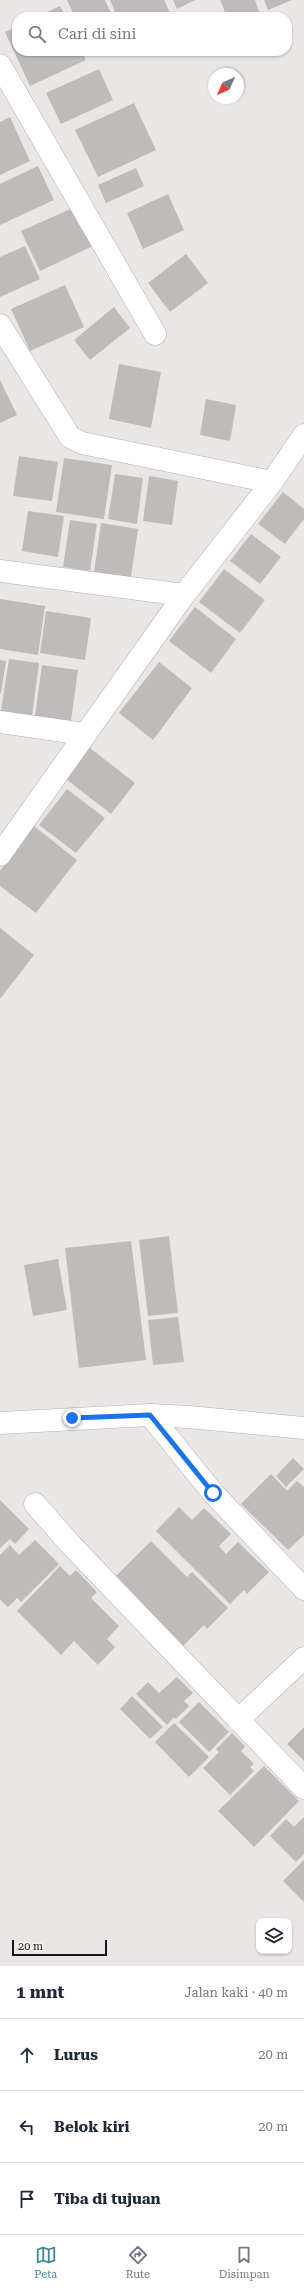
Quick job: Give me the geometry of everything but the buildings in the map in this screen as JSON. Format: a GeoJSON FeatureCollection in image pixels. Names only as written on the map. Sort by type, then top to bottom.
{"type":"FeatureCollection","features":[{"type":"Feature","properties":{"kind":"street"},"geometry":{"type":"LineString","coordinates":[[0,65],[155,334]]}},
{"type":"Feature","properties":{"kind":"street"},"geometry":{"type":"LineString","coordinates":[[0,325],[70,437],[82,443],[272,482]]}},
{"type":"Feature","properties":{"kind":"street"},"geometry":{"type":"LineString","coordinates":[[0,855],[84,734],[184,595],[272,482],[304,435]]}},
{"type":"Feature","properties":{"kind":"street"},"geometry":{"type":"LineString","coordinates":[[0,571],[184,595]]}},
{"type":"Feature","properties":{"kind":"street"},"geometry":{"type":"LineString","coordinates":[[0,722],[84,734]]}},
{"type":"Feature","properties":{"kind":"street"},"geometry":{"type":"LineString","coordinates":[[150,1415],[213,1493],[304,1589]]}},
{"type":"Feature","properties":{"kind":"street"},"geometry":{"type":"LineString","coordinates":[[0,1424],[150,1415],[196,1417],[304,1428]]}},
{"type":"Feature","properties":{"kind":"street"},"geometry":{"type":"LineString","coordinates":[[35,1504],[72,1546],[304,1788]]}},
{"type":"Feature","properties":{"kind":"street"},"geometry":{"type":"LineString","coordinates":[[238,1720],[304,1658]]}},
{"type":"Feature","properties":{"kind":"route"},"geometry":{"type":"LineString","coordinates":[[72,1418],[150,1415],[213,1493]]}}]}
